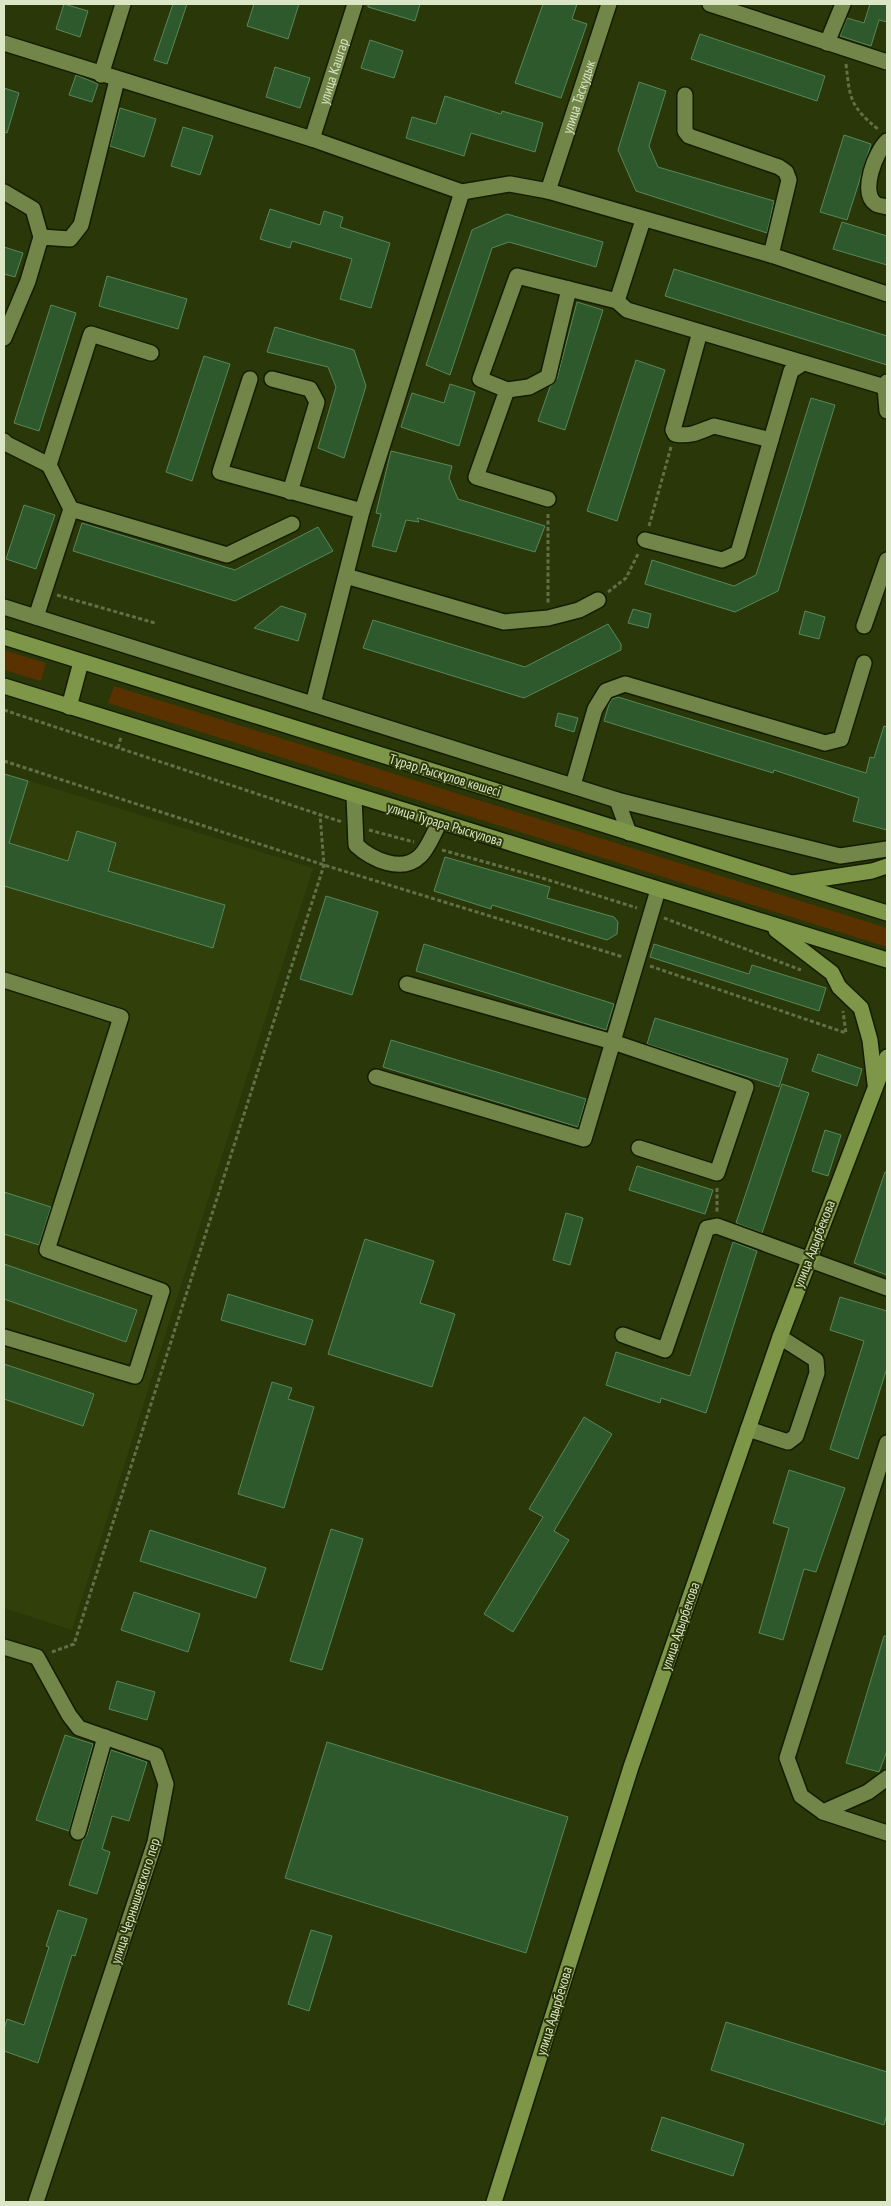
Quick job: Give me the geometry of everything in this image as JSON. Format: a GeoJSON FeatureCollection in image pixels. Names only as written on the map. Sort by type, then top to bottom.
{"type":"FeatureCollection","features":[{"type":"Feature","properties":{"kind":"main road","name":"Тұрар Рыскұлов көшесі"},"geometry":{"type":"LineString","coordinates":[[4,638],[887,913]]}},
{"type":"Feature","properties":{"kind":"main road"},"geometry":{"type":"LineString","coordinates":[[69,707],[81,662]]}},
{"type":"Feature","properties":{"kind":"main road","name":"улица Турара Рыскулова"},"geometry":{"type":"LineString","coordinates":[[5,690],[69,707],[887,960]]}},
{"type":"Feature","properties":{"kind":"main road"},"geometry":{"type":"LineString","coordinates":[[791,883],[846,873],[872,871],[887,866]]}},
{"type":"Feature","properties":{"kind":"main road"},"geometry":{"type":"LineString","coordinates":[[766,923],[832,973],[839,987],[861,1008],[880,1077]]}},
{"type":"Feature","properties":{"kind":"main road","name":"улица Адырбекова"},"geometry":{"type":"LineString","coordinates":[[494,2202],[630,1767],[780,1337],[887,1057]]}},
{"type":"Feature","properties":{"kind":"street"},"geometry":{"type":"LineString","coordinates":[[101,75],[123,4]]}},
{"type":"Feature","properties":{"kind":"street","name":"улица Кашгар"},"geometry":{"type":"LineString","coordinates":[[312,139],[354,4]]}},
{"type":"Feature","properties":{"kind":"street","name":"улица Таскудык"},"geometry":{"type":"LineString","coordinates":[[548,191],[610,4]]}},
{"type":"Feature","properties":{"kind":"street"},"geometry":{"type":"LineString","coordinates":[[710,4],[887,62]]}},
{"type":"Feature","properties":{"kind":"street"},"geometry":{"type":"LineString","coordinates":[[827,43],[843,4]]}},
{"type":"Feature","properties":{"kind":"street"},"geometry":{"type":"LineString","coordinates":[[4,43],[117,80],[312,139],[462,192],[510,184],[548,191],[643,220],[771,255],[887,294]]}},
{"type":"Feature","properties":{"kind":"street"},"geometry":{"type":"LineString","coordinates":[[41,237],[70,239],[81,225],[117,80]]}},
{"type":"Feature","properties":{"kind":"street"},"geometry":{"type":"LineString","coordinates":[[685,95],[685,131],[689,136],[779,167],[786,172],[789,180],[771,255]]}},
{"type":"Feature","properties":{"kind":"street"},"geometry":{"type":"LineString","coordinates":[[884,136],[868,186],[869,196],[876,204],[887,207]]}},
{"type":"Feature","properties":{"kind":"street"},"geometry":{"type":"LineString","coordinates":[[4,192],[33,209],[41,237],[28,281],[4,338]]}},
{"type":"Feature","properties":{"kind":"street"},"geometry":{"type":"LineString","coordinates":[[313,704],[362,512],[462,192]]}},
{"type":"Feature","properties":{"kind":"street"},"geometry":{"type":"LineString","coordinates":[[617,301],[643,220]]}},
{"type":"Feature","properties":{"kind":"street"},"geometry":{"type":"LineString","coordinates":[[569,289],[548,377],[529,387],[507,390],[480,379],[517,276],[569,289],[617,301],[627,310],[803,363],[886,385],[887,411]]}},
{"type":"Feature","properties":{"kind":"street"},"geometry":{"type":"LineString","coordinates":[[700,332],[673,430],[675,434],[685,436],[696,434],[714,426],[771,440]]}},
{"type":"Feature","properties":{"kind":"street"},"geometry":{"type":"LineString","coordinates":[[49,465],[92,334],[151,353]]}},
{"type":"Feature","properties":{"kind":"street"},"geometry":{"type":"LineString","coordinates":[[644,540],[722,560],[738,554],[791,371],[803,363]]}},
{"type":"Feature","properties":{"kind":"street"},"geometry":{"type":"LineString","coordinates":[[250,379],[220,472],[362,512]]}},
{"type":"Feature","properties":{"kind":"street"},"geometry":{"type":"LineString","coordinates":[[272,379],[310,389],[317,402],[290,492]]}},
{"type":"Feature","properties":{"kind":"street"},"geometry":{"type":"LineString","coordinates":[[507,390],[476,477],[548,499]]}},
{"type":"Feature","properties":{"kind":"street"},"geometry":{"type":"LineString","coordinates":[[4,441],[49,465],[71,509],[36,617]]}},
{"type":"Feature","properties":{"kind":"street"},"geometry":{"type":"LineString","coordinates":[[71,509],[227,555],[292,524]]}},
{"type":"Feature","properties":{"kind":"street"},"geometry":{"type":"LineString","coordinates":[[864,626],[887,560]]}},
{"type":"Feature","properties":{"kind":"street"},"geometry":{"type":"LineString","coordinates":[[346,576],[504,622],[548,618],[579,610],[598,600]]}},
{"type":"Feature","properties":{"kind":"street"},"geometry":{"type":"LineString","coordinates":[[4,607],[617,800],[840,856],[887,849]]}},
{"type":"Feature","properties":{"kind":"street"},"geometry":{"type":"LineString","coordinates":[[573,785],[596,709],[606,691],[625,684],[825,743],[841,739],[864,663]]}},
{"type":"Feature","properties":{"kind":"street"},"geometry":{"type":"LineString","coordinates":[[354,796],[356,845],[370,857],[388,863],[412,862],[421,856],[440,822]]}},
{"type":"Feature","properties":{"kind":"street"},"geometry":{"type":"LineString","coordinates":[[617,800],[630,833]]}},
{"type":"Feature","properties":{"kind":"street"},"geometry":{"type":"LineString","coordinates":[[376,1077],[584,1139],[658,890]]}},
{"type":"Feature","properties":{"kind":"street"},"geometry":{"type":"LineString","coordinates":[[4,980],[121,1017],[48,1250],[162,1291],[135,1376],[4,1337]]}},
{"type":"Feature","properties":{"kind":"street"},"geometry":{"type":"LineString","coordinates":[[407,984],[613,1042],[746,1087],[717,1172],[639,1148]]}},
{"type":"Feature","properties":{"kind":"street"},"geometry":{"type":"LineString","coordinates":[[623,1335],[665,1350],[707,1228],[717,1226],[887,1288]]}},
{"type":"Feature","properties":{"kind":"street"},"geometry":{"type":"LineString","coordinates":[[748,1430],[788,1442],[796,1436],[818,1373],[816,1360],[780,1337]]}},
{"type":"Feature","properties":{"kind":"street"},"geometry":{"type":"LineString","coordinates":[[887,1443],[787,1758],[800,1796],[823,1812],[887,1833]]}},
{"type":"Feature","properties":{"kind":"street"},"geometry":{"type":"LineString","coordinates":[[4,1647],[37,1657]]}},
{"type":"Feature","properties":{"kind":"street","name":"улица Чернышевского пер"},"geometry":{"type":"LineString","coordinates":[[36,2202],[155,1842],[166,1784],[156,1755],[79,1728],[69,1715],[37,1657]]}},
{"type":"Feature","properties":{"kind":"street"},"geometry":{"type":"LineString","coordinates":[[78,1832],[106,1738]]}},
{"type":"Feature","properties":{"kind":"street"},"geometry":{"type":"LineString","coordinates":[[823,1812],[868,1792],[887,1778]]}},
{"type":"Feature","properties":{"kind":"path"},"geometry":{"type":"LineString","coordinates":[[844,48],[850,98],[865,118],[884,136]]}},
{"type":"Feature","properties":{"kind":"path"},"geometry":{"type":"LineString","coordinates":[[598,600],[626,578],[644,540],[675,434]]}},
{"type":"Feature","properties":{"kind":"path"},"geometry":{"type":"LineString","coordinates":[[548,499],[548,618]]}},
{"type":"Feature","properties":{"kind":"path"},"geometry":{"type":"LineString","coordinates":[[44,591],[155,623]]}},
{"type":"Feature","properties":{"kind":"path"},"geometry":{"type":"LineString","coordinates":[[4,761],[324,865],[637,961],[846,1032],[839,987]]}},
{"type":"Feature","properties":{"kind":"path"},"geometry":{"type":"LineString","coordinates":[[37,1657],[74,1644],[324,865],[320,815]]}},
{"type":"Feature","properties":{"kind":"path"},"geometry":{"type":"LineString","coordinates":[[717,1172],[717,1226]]}},
{"type":"Feature","properties":{"kind":"shaded area"},"geometry":{"type":"Polygon","coordinates":[[[4,650],[46,663],[41,681],[4,670],[4,650]]]}},
{"type":"Feature","properties":{"kind":"shaded area"},"geometry":{"type":"Polygon","coordinates":[[[114,686],[887,928],[887,947],[108,703],[114,686]]]}},
{"type":"Feature","properties":{"kind":"shaded area"},"geometry":{"type":"Polygon","coordinates":[[[4,773],[313,868],[72,1630],[4,1608],[4,773]]]}},
{"type":"Feature","properties":{"kind":"building"},"geometry":{"type":"Polygon","coordinates":[[[64,4],[88,11],[80,37],[56,29],[64,4]]]}},
{"type":"Feature","properties":{"kind":"building"},"geometry":{"type":"Polygon","coordinates":[[[173,4],[187,4],[167,64],[154,60],[173,4]]]}},
{"type":"Feature","properties":{"kind":"building"},"geometry":{"type":"Polygon","coordinates":[[[254,4],[299,4],[288,39],[247,26],[254,4]]]}},
{"type":"Feature","properties":{"kind":"building"},"geometry":{"type":"Polygon","coordinates":[[[368,4],[420,4],[415,21],[368,7],[368,4]]]}},
{"type":"Feature","properties":{"kind":"building"},"geometry":{"type":"Polygon","coordinates":[[[543,4],[577,4],[572,19],[587,24],[561,98],[515,83],[543,4]]]}},
{"type":"Feature","properties":{"kind":"building"},"geometry":{"type":"Polygon","coordinates":[[[870,4],[887,4],[887,22],[879,20],[871,46],[840,36],[847,18],[864,23],[870,4]]]}},
{"type":"Feature","properties":{"kind":"building"},"geometry":{"type":"Polygon","coordinates":[[[700,34],[825,76],[817,101],[691,59],[700,34]]]}},
{"type":"Feature","properties":{"kind":"building"},"geometry":{"type":"Polygon","coordinates":[[[370,40],[403,51],[394,78],[361,68],[370,40]]]}},
{"type":"Feature","properties":{"kind":"building"},"geometry":{"type":"Polygon","coordinates":[[[275,67],[310,78],[300,108],[266,97],[275,67]]]}},
{"type":"Feature","properties":{"kind":"building"},"geometry":{"type":"Polygon","coordinates":[[[76,75],[98,84],[92,102],[69,95],[76,75]]]}},
{"type":"Feature","properties":{"kind":"building"},"geometry":{"type":"Polygon","coordinates":[[[639,82],[666,91],[649,146],[658,167],[774,201],[767,233],[636,191],[618,150],[639,82]]]}},
{"type":"Feature","properties":{"kind":"building"},"geometry":{"type":"Polygon","coordinates":[[[4,88],[19,93],[7,133],[4,132],[4,88]]]}},
{"type":"Feature","properties":{"kind":"building"},"geometry":{"type":"Polygon","coordinates":[[[445,96],[501,114],[502,111],[543,123],[535,152],[471,133],[464,156],[406,138],[412,117],[436,124],[445,96]]]}},
{"type":"Feature","properties":{"kind":"building"},"geometry":{"type":"Polygon","coordinates":[[[120,108],[156,119],[144,157],[110,146],[120,108]]]}},
{"type":"Feature","properties":{"kind":"building"},"geometry":{"type":"Polygon","coordinates":[[[183,127],[213,136],[200,175],[171,166],[183,127]]]}},
{"type":"Feature","properties":{"kind":"building"},"geometry":{"type":"Polygon","coordinates":[[[844,135],[871,144],[847,220],[820,212],[844,135]]]}},
{"type":"Feature","properties":{"kind":"building"},"geometry":{"type":"Polygon","coordinates":[[[270,209],[320,225],[324,211],[343,217],[340,227],[390,243],[371,308],[340,299],[352,259],[292,241],[290,248],[260,239],[270,209]]]}},
{"type":"Feature","properties":{"kind":"building"},"geometry":{"type":"Polygon","coordinates":[[[507,214],[603,242],[596,267],[509,242],[492,248],[450,375],[426,365],[472,230],[507,214]]]}},
{"type":"Feature","properties":{"kind":"building"},"geometry":{"type":"Polygon","coordinates":[[[842,222],[887,236],[887,265],[833,249],[842,222]]]}},
{"type":"Feature","properties":{"kind":"building"},"geometry":{"type":"Polygon","coordinates":[[[4,247],[23,253],[15,277],[4,274],[4,247]]]}},
{"type":"Feature","properties":{"kind":"building"},"geometry":{"type":"Polygon","coordinates":[[[674,269],[887,336],[887,365],[665,296],[674,269]]]}},
{"type":"Feature","properties":{"kind":"building"},"geometry":{"type":"Polygon","coordinates":[[[107,276],[187,299],[178,329],[99,306],[107,276]]]}},
{"type":"Feature","properties":{"kind":"building"},"geometry":{"type":"Polygon","coordinates":[[[577,302],[603,310],[565,430],[538,421],[550,387],[557,379],[577,302]]]}},
{"type":"Feature","properties":{"kind":"building"},"geometry":{"type":"Polygon","coordinates":[[[51,305],[76,313],[39,431],[14,423],[51,305]]]}},
{"type":"Feature","properties":{"kind":"building"},"geometry":{"type":"Polygon","coordinates":[[[275,327],[354,350],[366,386],[344,458],[318,448],[336,387],[328,367],[267,352],[275,327]]]}},
{"type":"Feature","properties":{"kind":"building"},"geometry":{"type":"Polygon","coordinates":[[[204,356],[230,364],[192,481],[166,472],[204,356]]]}},
{"type":"Feature","properties":{"kind":"building"},"geometry":{"type":"Polygon","coordinates":[[[636,360],[665,370],[617,521],[587,511],[636,360]]]}},
{"type":"Feature","properties":{"kind":"building"},"geometry":{"type":"Polygon","coordinates":[[[450,384],[475,392],[459,446],[401,427],[412,393],[444,403],[450,384]]]}},
{"type":"Feature","properties":{"kind":"building"},"geometry":{"type":"Polygon","coordinates":[[[811,398],[835,405],[778,591],[735,612],[645,584],[652,560],[734,586],[756,575],[811,398]]]}},
{"type":"Feature","properties":{"kind":"building"},"geometry":{"type":"Polygon","coordinates":[[[391,451],[452,466],[449,478],[458,499],[545,526],[535,552],[417,518],[419,522],[406,520],[396,552],[372,546],[381,514],[376,513],[391,451]]]}},
{"type":"Feature","properties":{"kind":"building"},"geometry":{"type":"Polygon","coordinates":[[[24,505],[55,515],[36,569],[6,559],[24,505]]]}},
{"type":"Feature","properties":{"kind":"building"},"geometry":{"type":"Polygon","coordinates":[[[82,523],[235,570],[318,527],[333,551],[235,601],[73,551],[82,523]]]}},
{"type":"Feature","properties":{"kind":"building"},"geometry":{"type":"Polygon","coordinates":[[[281,606],[306,614],[298,641],[254,628],[281,606]]]}},
{"type":"Feature","properties":{"kind":"building"},"geometry":{"type":"Polygon","coordinates":[[[633,609],[651,614],[648,628],[628,623],[633,609]]]}},
{"type":"Feature","properties":{"kind":"building"},"geometry":{"type":"Polygon","coordinates":[[[805,611],[825,617],[819,639],[799,634],[805,611]]]}},
{"type":"Feature","properties":{"kind":"building"},"geometry":{"type":"Polygon","coordinates":[[[373,620],[525,667],[608,624],[621,644],[621,650],[524,698],[363,648],[373,620]]]}},
{"type":"Feature","properties":{"kind":"building"},"geometry":{"type":"Polygon","coordinates":[[[618,697],[866,773],[870,757],[874,758],[884,726],[887,727],[887,830],[853,821],[859,798],[774,770],[773,773],[604,721],[609,704],[612,699],[618,697]]]}},
{"type":"Feature","properties":{"kind":"building"},"geometry":{"type":"Polygon","coordinates":[[[558,713],[578,718],[574,732],[555,726],[558,713]]]}},
{"type":"Feature","properties":{"kind":"building"},"geometry":{"type":"Polygon","coordinates":[[[4,774],[28,781],[9,843],[68,861],[77,831],[116,843],[108,871],[225,905],[213,948],[4,886],[4,774]]]}},
{"type":"Feature","properties":{"kind":"building"},"geometry":{"type":"Polygon","coordinates":[[[445,857],[550,887],[547,898],[614,917],[618,922],[617,934],[607,940],[492,905],[491,909],[434,891],[445,857]]]}},
{"type":"Feature","properties":{"kind":"building"},"geometry":{"type":"Polygon","coordinates":[[[326,896],[378,912],[352,995],[300,979],[326,896]]]}},
{"type":"Feature","properties":{"kind":"building"},"geometry":{"type":"Polygon","coordinates":[[[424,944],[614,1004],[606,1030],[416,971],[424,944]]]}},
{"type":"Feature","properties":{"kind":"building"},"geometry":{"type":"Polygon","coordinates":[[[654,944],[749,974],[752,965],[826,988],[819,1011],[650,957],[654,944]]]}},
{"type":"Feature","properties":{"kind":"building"},"geometry":{"type":"Polygon","coordinates":[[[655,1018],[788,1059],[779,1087],[647,1044],[655,1018]]]}},
{"type":"Feature","properties":{"kind":"building"},"geometry":{"type":"Polygon","coordinates":[[[391,1040],[586,1099],[578,1127],[383,1067],[391,1040]]]}},
{"type":"Feature","properties":{"kind":"building"},"geometry":{"type":"Polygon","coordinates":[[[818,1054],[862,1069],[857,1086],[812,1071],[818,1054]]]}},
{"type":"Feature","properties":{"kind":"building"},"geometry":{"type":"Polygon","coordinates":[[[782,1084],[809,1093],[762,1233],[736,1223],[782,1084]]]}},
{"type":"Feature","properties":{"kind":"building"},"geometry":{"type":"Polygon","coordinates":[[[825,1130],[841,1135],[828,1176],[812,1171],[825,1130]]]}},
{"type":"Feature","properties":{"kind":"building"},"geometry":{"type":"Polygon","coordinates":[[[637,1166],[713,1190],[705,1214],[629,1190],[637,1166]]]}},
{"type":"Feature","properties":{"kind":"building"},"geometry":{"type":"Polygon","coordinates":[[[885,1172],[887,1172],[887,1275],[854,1263],[885,1172]]]}},
{"type":"Feature","properties":{"kind":"building"},"geometry":{"type":"Polygon","coordinates":[[[4,1192],[51,1207],[39,1245],[4,1234],[4,1192]]]}},
{"type":"Feature","properties":{"kind":"building"},"geometry":{"type":"Polygon","coordinates":[[[566,1213],[583,1218],[570,1265],[553,1260],[566,1213]]]}},
{"type":"Feature","properties":{"kind":"building"},"geometry":{"type":"Polygon","coordinates":[[[365,1239],[434,1261],[420,1303],[455,1314],[432,1387],[328,1354],[365,1239]]]}},
{"type":"Feature","properties":{"kind":"building"},"geometry":{"type":"Polygon","coordinates":[[[733,1242],[757,1251],[706,1413],[661,1398],[660,1403],[606,1385],[616,1352],[690,1376],[733,1242]]]}},
{"type":"Feature","properties":{"kind":"building"},"geometry":{"type":"Polygon","coordinates":[[[4,1264],[137,1310],[126,1342],[4,1299],[4,1264]]]}},
{"type":"Feature","properties":{"kind":"building"},"geometry":{"type":"Polygon","coordinates":[[[228,1294],[313,1320],[305,1345],[221,1320],[228,1294]]]}},
{"type":"Feature","properties":{"kind":"building"},"geometry":{"type":"Polygon","coordinates":[[[840,1297],[887,1311],[887,1368],[858,1459],[830,1449],[864,1341],[830,1330],[840,1297]]]}},
{"type":"Feature","properties":{"kind":"building"},"geometry":{"type":"Polygon","coordinates":[[[4,1364],[94,1394],[83,1426],[4,1399],[4,1364]]]}},
{"type":"Feature","properties":{"kind":"building"},"geometry":{"type":"Polygon","coordinates":[[[272,1382],[292,1388],[288,1399],[314,1407],[284,1508],[238,1494],[272,1382]]]}},
{"type":"Feature","properties":{"kind":"building"},"geometry":{"type":"Polygon","coordinates":[[[584,1417],[612,1434],[554,1531],[569,1540],[513,1632],[484,1614],[543,1517],[529,1509],[584,1417]]]}},
{"type":"Feature","properties":{"kind":"building"},"geometry":{"type":"Polygon","coordinates":[[[789,1470],[845,1488],[816,1572],[804,1569],[783,1640],[759,1633],[789,1528],[773,1523],[789,1470]]]}},
{"type":"Feature","properties":{"kind":"building"},"geometry":{"type":"Polygon","coordinates":[[[331,1529],[363,1539],[322,1670],[290,1661],[331,1529]]]}},
{"type":"Feature","properties":{"kind":"building"},"geometry":{"type":"Polygon","coordinates":[[[150,1530],[266,1568],[256,1598],[140,1561],[150,1530]]]}},
{"type":"Feature","properties":{"kind":"building"},"geometry":{"type":"Polygon","coordinates":[[[134,1592],[200,1614],[188,1652],[121,1630],[134,1592]]]}},
{"type":"Feature","properties":{"kind":"building"},"geometry":{"type":"Polygon","coordinates":[[[884,1636],[887,1636],[887,1751],[879,1772],[846,1763],[884,1636]]]}},
{"type":"Feature","properties":{"kind":"building"},"geometry":{"type":"Polygon","coordinates":[[[117,1681],[155,1692],[147,1720],[109,1709],[117,1681]]]}},
{"type":"Feature","properties":{"kind":"building"},"geometry":{"type":"Polygon","coordinates":[[[65,1735],[93,1744],[69,1831],[36,1820],[65,1735]]]}},
{"type":"Feature","properties":{"kind":"building"},"geometry":{"type":"Polygon","coordinates":[[[327,1742],[568,1817],[526,1953],[285,1878],[327,1742]]]}},
{"type":"Feature","properties":{"kind":"building"},"geometry":{"type":"Polygon","coordinates":[[[111,1750],[147,1762],[129,1821],[112,1816],[102,1849],[110,1852],[97,1894],[69,1885],[83,1840],[87,1835],[111,1750]]]}},
{"type":"Feature","properties":{"kind":"building"},"geometry":{"type":"Polygon","coordinates":[[[58,1910],[87,1919],[75,1956],[72,1955],[38,2063],[4,2051],[4,2029],[7,2019],[24,2025],[49,1947],[46,1946],[58,1910]]]}},
{"type":"Feature","properties":{"kind":"building"},"geometry":{"type":"Polygon","coordinates":[[[311,1930],[332,1936],[309,2011],[288,2004],[311,1930]]]}},
{"type":"Feature","properties":{"kind":"building"},"geometry":{"type":"Polygon","coordinates":[[[726,2022],[887,2072],[887,2114],[884,2125],[711,2070],[726,2022]]]}},
{"type":"Feature","properties":{"kind":"building"},"geometry":{"type":"Polygon","coordinates":[[[662,2117],[744,2144],[733,2176],[651,2150],[662,2117]]]}}]}
